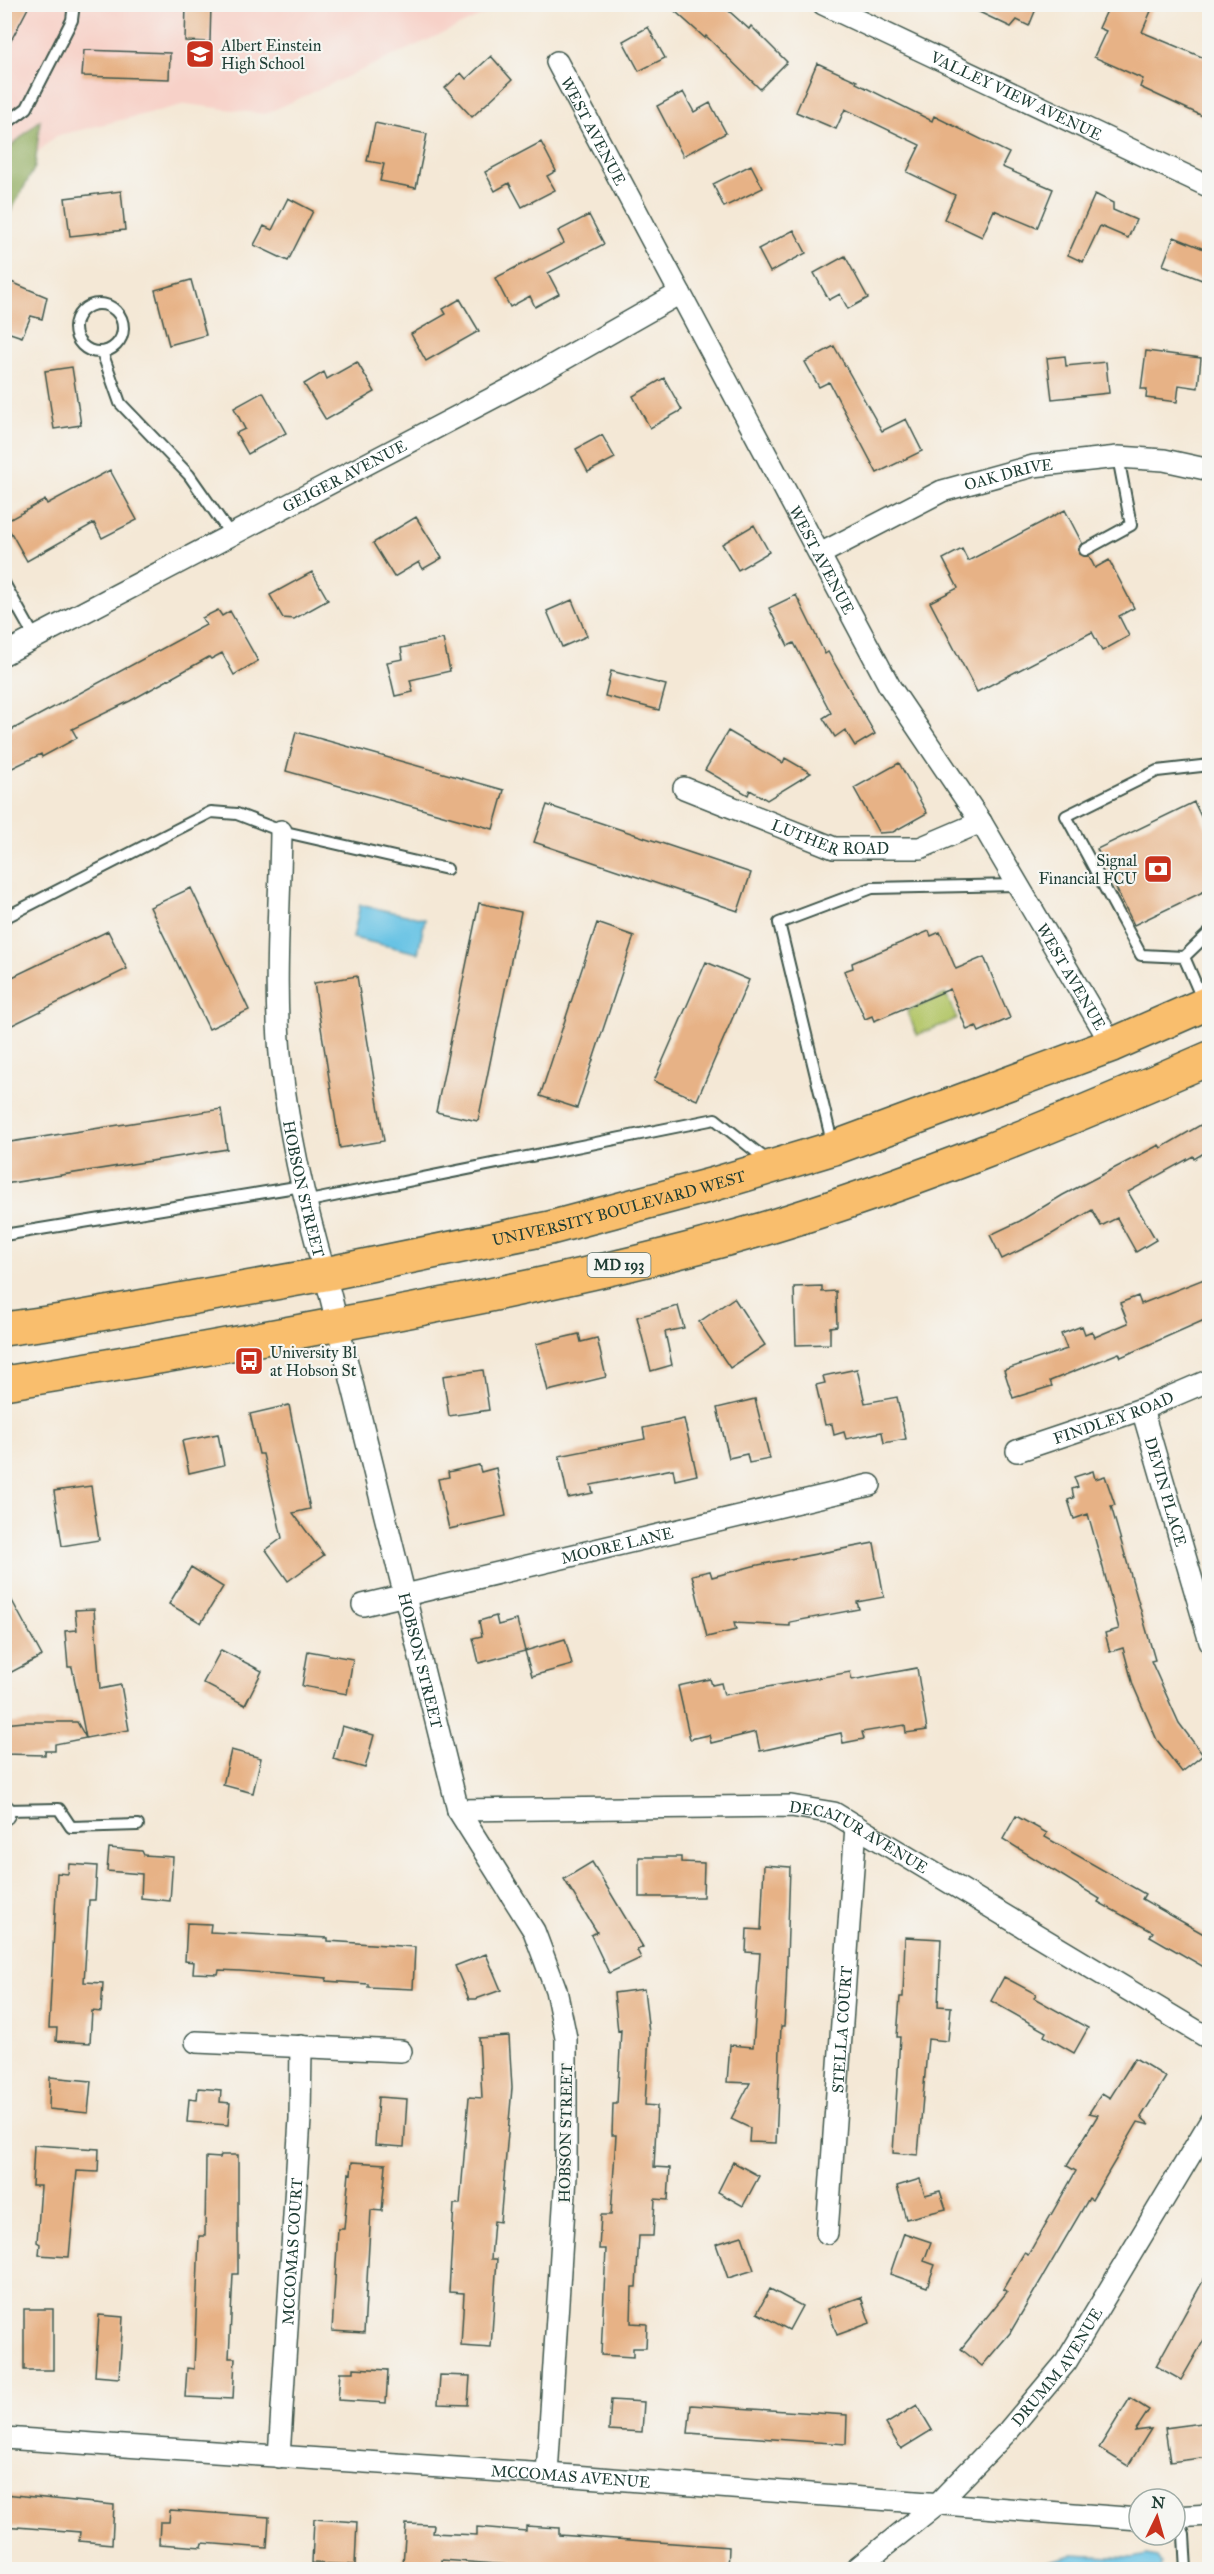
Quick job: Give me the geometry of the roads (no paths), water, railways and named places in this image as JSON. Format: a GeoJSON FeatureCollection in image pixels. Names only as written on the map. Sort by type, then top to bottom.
{"type":"FeatureCollection","features":[{"type":"Feature","properties":{"kind":"main road","name":"UNIVERSITY BOULEVARD WEST"},"geometry":{"type":"LineString","coordinates":[[4,1329],[325,1274],[550,1228],[775,1167],[834,1148],[1112,1045],[1207,1003]]}},
{"type":"Feature","properties":{"kind":"main road","name":"MD 193"},"geometry":{"type":"LineString","coordinates":[[4,1383],[424,1309],[585,1274],[762,1229],[932,1173],[1114,1100],[1209,1058]]}},
{"type":"Feature","properties":{"kind":"street","name":"VALLEY VIEW AVENUE"},"geometry":{"type":"LineString","coordinates":[[823,4],[1209,188]]}},
{"type":"Feature","properties":{"kind":"street","name":"WEST AVENUE"},"geometry":{"type":"LineString","coordinates":[[557,62],[890,687],[981,822],[1112,1045]]}},
{"type":"Feature","properties":{"kind":"street","name":"GEIGER AVENUE"},"geometry":{"type":"LineString","coordinates":[[4,654],[527,380],[680,293]]}},
{"type":"Feature","properties":{"kind":"street","name":"OAK DRIVE"},"geometry":{"type":"LineString","coordinates":[[820,554],[942,491],[1033,466],[1118,457],[1164,460],[1209,470]]}},
{"type":"Feature","properties":{"kind":"street","name":"LUTHER ROAD"},"geometry":{"type":"LineString","coordinates":[[684,788],[834,848],[920,848],[981,822]]}},
{"type":"Feature","properties":{"kind":"street","name":"HOBSON STREET"},"geometry":{"type":"LineString","coordinates":[[281,831],[278,994],[281,1063],[303,1194],[338,1324],[458,1810],[534,1931],[556,1989],[566,2038],[566,2176],[547,2474]]}},
{"type":"Feature","properties":{"kind":"street","name":"FINDLEY ROAD"},"geometry":{"type":"LineString","coordinates":[[1017,1451],[1142,1409],[1209,1380]]}},
{"type":"Feature","properties":{"kind":"street","name":"DEVIN PLACE"},"geometry":{"type":"LineString","coordinates":[[1142,1409],[1209,1642]]}},
{"type":"Feature","properties":{"kind":"street","name":"MOORE LANE"},"geometry":{"type":"LineString","coordinates":[[363,1605],[405,1593],[870,1485]]}},
{"type":"Feature","properties":{"kind":"street","name":"DECATUR AVENUE"},"geometry":{"type":"LineString","coordinates":[[458,1810],[791,1806],[834,1813],[1209,2039]]}},
{"type":"Feature","properties":{"kind":"street","name":"STELLA COURT"},"geometry":{"type":"LineString","coordinates":[[827,2233],[856,1826]]}},
{"type":"Feature","properties":{"kind":"street"},"geometry":{"type":"LineString","coordinates":[[196,2042],[401,2051]]}},
{"type":"Feature","properties":{"kind":"street","name":"MCCOMAS COURT"},"geometry":{"type":"LineString","coordinates":[[279,2457],[300,2119],[301,2046]]}},
{"type":"Feature","properties":{"kind":"street","name":"DRUMM AVENUE"},"geometry":{"type":"LineString","coordinates":[[855,2570],[938,2503],[1009,2430],[1066,2362],[1209,2122]]}},
{"type":"Feature","properties":{"kind":"street","name":"MCCOMAS AVENUE"},"geometry":{"type":"LineString","coordinates":[[4,2438],[547,2474],[1127,2518]]}},
{"type":"Feature","properties":{"kind":"street"},"geometry":{"type":"LineString","coordinates":[[1187,2516],[1209,2515]]}},
{"type":"Feature","properties":{"kind":"lane"},"geometry":{"type":"LineString","coordinates":[[4,125],[27,108],[72,20],[74,4]]}},
{"type":"Feature","properties":{"kind":"lane"},"geometry":{"type":"LineString","coordinates":[[98,304],[106,305],[119,315],[123,330],[116,344],[102,351],[87,349],[81,344],[75,330],[75,322],[83,309],[98,304]]}},
{"type":"Feature","properties":{"kind":"lane"},"geometry":{"type":"LineString","coordinates":[[102,351],[120,403],[145,432],[189,475],[231,535]]}},
{"type":"Feature","properties":{"kind":"lane"},"geometry":{"type":"LineString","coordinates":[[1085,550],[1131,525],[1118,457]]}},
{"type":"Feature","properties":{"kind":"lane"},"geometry":{"type":"LineString","coordinates":[[4,583],[35,638]]}},
{"type":"Feature","properties":{"kind":"lane"},"geometry":{"type":"LineString","coordinates":[[1209,765],[1157,771],[1066,816],[1141,955],[1184,957],[1209,932]]}},
{"type":"Feature","properties":{"kind":"lane"},"geometry":{"type":"LineString","coordinates":[[4,918],[211,812],[237,814],[281,831],[447,869]]}},
{"type":"Feature","properties":{"kind":"lane"},"geometry":{"type":"LineString","coordinates":[[834,1148],[780,923],[872,888],[1017,885]]}},
{"type":"Feature","properties":{"kind":"lane"},"geometry":{"type":"LineString","coordinates":[[1184,957],[1207,1003]]}},
{"type":"Feature","properties":{"kind":"lane"},"geometry":{"type":"LineString","coordinates":[[4,1235],[303,1194],[715,1119],[775,1167]]}},
{"type":"Feature","properties":{"kind":"lane"},"geometry":{"type":"LineString","coordinates":[[5,1811],[59,1809],[71,1827],[138,1825]]}},
{"type":"Feature","properties":{"kind":"lane"},"geometry":{"type":"LineString","coordinates":[[1185,2547],[1186,2570]]}},
{"type":"Feature","properties":{"kind":"water"},"geometry":{"type":"Polygon","coordinates":[[[360,905],[425,919],[418,953],[353,938],[360,905]]]}},
{"type":"Feature","properties":{"kind":"water"},"geometry":{"type":"Polygon","coordinates":[[[1072,2555],[1132,2558],[1147,2555],[1157,2557],[1161,2563],[1160,2570],[1035,2569],[1042,2563],[1072,2555]]]}},
{"type":"Feature","properties":{"kind":"place","name":"Albert Einstein High School"},"geometry":{"type":"Point","coordinates":[200,54]}},
{"type":"Feature","properties":{"kind":"place","name":"Signal Financial FCU"},"geometry":{"type":"Point","coordinates":[1158,869]}},
{"type":"Feature","properties":{"kind":"place","name":"University Bl at Hobson St"},"geometry":{"type":"Point","coordinates":[249,1361]}}]}
